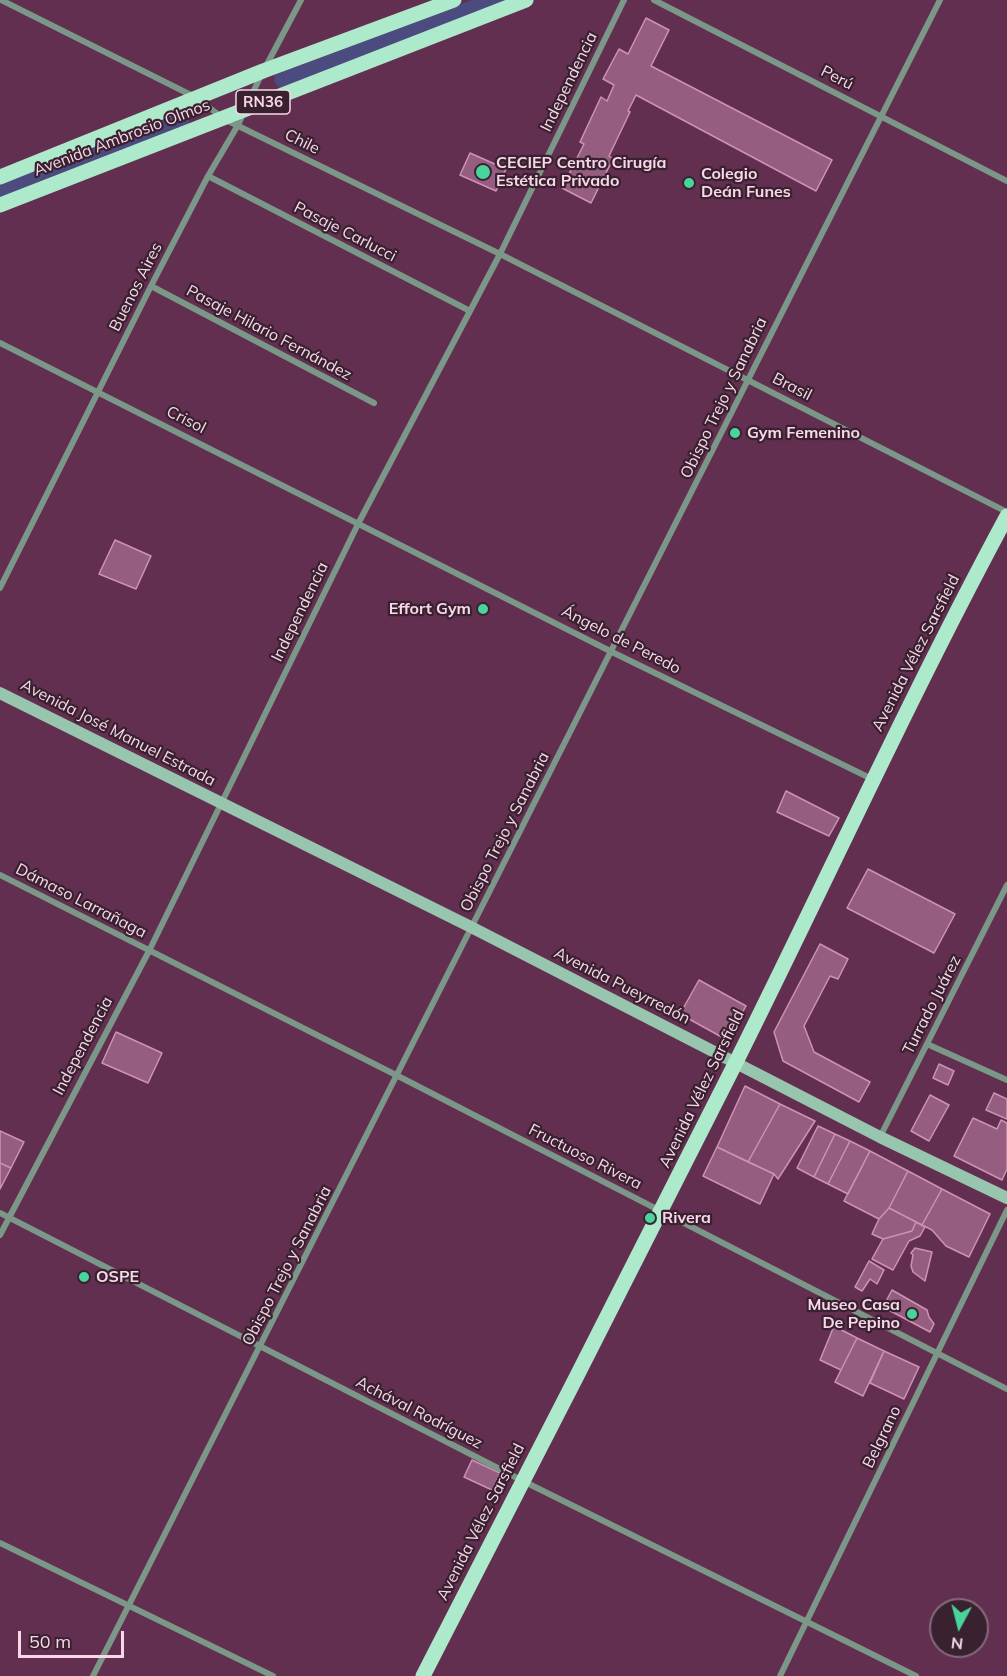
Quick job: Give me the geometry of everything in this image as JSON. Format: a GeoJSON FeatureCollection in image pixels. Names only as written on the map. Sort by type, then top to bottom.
{"type":"FeatureCollection","features":[{"type":"Feature","properties":{"kind":"main road","name":"Avenida Ambrosio Olmos"},"geometry":{"type":"LineString","coordinates":[[0,177],[263,71],[454,0]]}},
{"type":"Feature","properties":{"kind":"main road","name":"Avenida Ambrosio Olmos"},"geometry":{"type":"LineString","coordinates":[[0,205],[231,122],[245,110],[526,0]]}},
{"type":"Feature","properties":{"kind":"main road","name":"Avenida Vélez Sarsfield"},"geometry":{"type":"LineString","coordinates":[[423,1676],[661,1212],[872,779],[1007,514]]}},
{"type":"Feature","properties":{"kind":"main road","name":"Avenida José Manuel Estrada"},"geometry":{"type":"LineString","coordinates":[[0,693],[222,804]]}},
{"type":"Feature","properties":{"kind":"main road","name":"Avenida Pueyrredón"},"geometry":{"type":"LineString","coordinates":[[222,804],[471,927],[880,1137],[1007,1198]]}},
{"type":"Feature","properties":{"kind":"street","name":"Chile"},"geometry":{"type":"LineString","coordinates":[[1,0],[197,98],[231,122],[500,254]]}},
{"type":"Feature","properties":{"kind":"street"},"geometry":{"type":"LineString","coordinates":[[245,110],[301,0]]}},
{"type":"Feature","properties":{"kind":"street","name":"Independencia"},"geometry":{"type":"LineString","coordinates":[[0,1235],[149,951],[359,522],[500,254],[624,0]]}},
{"type":"Feature","properties":{"kind":"street","name":"Perú"},"geometry":{"type":"LineString","coordinates":[[654,0],[1007,181]]}},
{"type":"Feature","properties":{"kind":"street","name":"Obispo Trejo y Sanabria"},"geometry":{"type":"LineString","coordinates":[[93,1676],[940,0]]}},
{"type":"Feature","properties":{"kind":"street","name":"Buenos Aires"},"geometry":{"type":"LineString","coordinates":[[0,588],[208,176],[231,122]]}},
{"type":"Feature","properties":{"kind":"street","name":"Pasaje Carlucci"},"geometry":{"type":"LineString","coordinates":[[208,176],[470,311]]}},
{"type":"Feature","properties":{"kind":"street","name":"Brasil"},"geometry":{"type":"LineString","coordinates":[[500,254],[1007,514]]}},
{"type":"Feature","properties":{"kind":"street","name":"Pasaje Hilario Fernández"},"geometry":{"type":"LineString","coordinates":[[151,286],[374,403]]}},
{"type":"Feature","properties":{"kind":"street","name":"Crisol"},"geometry":{"type":"LineString","coordinates":[[0,343],[359,522]]}},
{"type":"Feature","properties":{"kind":"street","name":"Ángelo de Peredo"},"geometry":{"type":"LineString","coordinates":[[359,522],[612,652],[872,779]]}},
{"type":"Feature","properties":{"kind":"street","name":"Dámaso Larrañaga"},"geometry":{"type":"LineString","coordinates":[[0,875],[149,951]]}},
{"type":"Feature","properties":{"kind":"street","name":"Turrado Juárez"},"geometry":{"type":"LineString","coordinates":[[880,1137],[1007,885]]}},
{"type":"Feature","properties":{"kind":"street","name":"Fructuoso Rivera"},"geometry":{"type":"LineString","coordinates":[[149,951],[398,1076],[1007,1389]]}},
{"type":"Feature","properties":{"kind":"street"},"geometry":{"type":"LineString","coordinates":[[927,1044],[1007,1080]]}},
{"type":"Feature","properties":{"kind":"street","name":"Belgrano"},"geometry":{"type":"LineString","coordinates":[[780,1676],[1007,1210]]}},
{"type":"Feature","properties":{"kind":"street","name":"Achával Rodríguez"},"geometry":{"type":"LineString","coordinates":[[0,1213],[522,1481],[916,1676]]}},
{"type":"Feature","properties":{"kind":"street"},"geometry":{"type":"LineString","coordinates":[[0,1544],[273,1676]]}},
{"type":"Feature","properties":{"kind":"shaded area"},"geometry":{"type":"Polygon","coordinates":[[[472,0],[515,0],[280,89],[274,81],[275,75],[472,0]]]}},
{"type":"Feature","properties":{"kind":"shaded area"},"geometry":{"type":"Polygon","coordinates":[[[185,112],[189,126],[0,201],[0,183],[185,112]]]}},
{"type":"Feature","properties":{"kind":"building"},"geometry":{"type":"Polygon","coordinates":[[[646,18],[669,30],[651,66],[832,160],[816,191],[636,95],[609,156],[613,159],[591,203],[562,188],[584,144],[580,142],[601,97],[607,101],[614,85],[603,79],[619,49],[628,54],[646,18]]]}},
{"type":"Feature","properties":{"kind":"building","name":"CECIEP Centro Cirugía Estética Privado"},"geometry":{"type":"Polygon","coordinates":[[[470,153],[506,169],[496,191],[460,175],[470,153]]]}},
{"type":"Feature","properties":{"kind":"building"},"geometry":{"type":"Polygon","coordinates":[[[115,540],[151,556],[136,589],[99,574],[115,540]]]}},
{"type":"Feature","properties":{"kind":"building"},"geometry":{"type":"Polygon","coordinates":[[[786,791],[839,818],[829,836],[777,812],[786,791]]]}},
{"type":"Feature","properties":{"kind":"building"},"geometry":{"type":"Polygon","coordinates":[[[868,869],[955,914],[934,953],[847,908],[868,869]]]}},
{"type":"Feature","properties":{"kind":"building"},"geometry":{"type":"Polygon","coordinates":[[[820,944],[848,959],[838,979],[830,976],[804,1026],[814,1052],[870,1082],[859,1102],[783,1061],[774,1032],[820,944]]]}},
{"type":"Feature","properties":{"kind":"building"},"geometry":{"type":"Polygon","coordinates":[[[699,980],[746,1006],[727,1040],[680,1014],[699,980]]]}},
{"type":"Feature","properties":{"kind":"building"},"geometry":{"type":"Polygon","coordinates":[[[116,1032],[162,1053],[148,1083],[102,1063],[116,1032]]]}},
{"type":"Feature","properties":{"kind":"building"},"geometry":{"type":"Polygon","coordinates":[[[939,1064],[954,1071],[948,1085],[933,1078],[939,1064]]]}},
{"type":"Feature","properties":{"kind":"building"},"geometry":{"type":"Polygon","coordinates":[[[745,1086],[780,1104],[748,1162],[717,1147],[745,1086]]]}},
{"type":"Feature","properties":{"kind":"building"},"geometry":{"type":"Polygon","coordinates":[[[994,1093],[1007,1099],[1007,1119],[986,1110],[994,1093]]]}},
{"type":"Feature","properties":{"kind":"building"},"geometry":{"type":"Polygon","coordinates":[[[930,1095],[949,1105],[929,1141],[911,1131],[930,1095]]]}},
{"type":"Feature","properties":{"kind":"building"},"geometry":{"type":"Polygon","coordinates":[[[780,1104],[815,1121],[778,1179],[774,1174],[748,1162],[780,1104]]]}},
{"type":"Feature","properties":{"kind":"building"},"geometry":{"type":"Polygon","coordinates":[[[973,1118],[997,1129],[1001,1120],[1007,1123],[1007,1169],[1002,1180],[954,1156],[973,1118]]]}},
{"type":"Feature","properties":{"kind":"building"},"geometry":{"type":"Polygon","coordinates":[[[818,1126],[835,1134],[814,1177],[797,1168],[818,1126]]]}},
{"type":"Feature","properties":{"kind":"building"},"geometry":{"type":"Polygon","coordinates":[[[0,1131],[24,1142],[11,1168],[0,1163],[0,1131]]]}},
{"type":"Feature","properties":{"kind":"building"},"geometry":{"type":"Polygon","coordinates":[[[835,1134],[850,1141],[828,1184],[814,1177],[835,1134]]]}},
{"type":"Feature","properties":{"kind":"building"},"geometry":{"type":"Polygon","coordinates":[[[850,1141],[870,1151],[848,1194],[828,1184],[850,1141]]]}},
{"type":"Feature","properties":{"kind":"building"},"geometry":{"type":"Polygon","coordinates":[[[717,1147],[774,1174],[760,1204],[703,1176],[717,1147]]]}},
{"type":"Feature","properties":{"kind":"building"},"geometry":{"type":"Polygon","coordinates":[[[870,1151],[908,1171],[889,1208],[879,1219],[844,1201],[870,1151]]]}},
{"type":"Feature","properties":{"kind":"building"},"geometry":{"type":"Polygon","coordinates":[[[0,1163],[11,1168],[0,1189],[0,1163]]]}},
{"type":"Feature","properties":{"kind":"building"},"geometry":{"type":"Polygon","coordinates":[[[908,1171],[942,1189],[922,1225],[889,1208],[908,1171]]]}},
{"type":"Feature","properties":{"kind":"building"},"geometry":{"type":"Polygon","coordinates":[[[942,1189],[990,1214],[969,1257],[946,1246],[932,1230],[922,1225],[942,1189]]]}},
{"type":"Feature","properties":{"kind":"building"},"geometry":{"type":"Polygon","coordinates":[[[889,1208],[916,1222],[912,1231],[883,1239],[872,1234],[879,1219],[889,1208]]]}},
{"type":"Feature","properties":{"kind":"building"},"geometry":{"type":"Polygon","coordinates":[[[916,1222],[925,1227],[920,1236],[909,1241],[893,1270],[872,1259],[883,1239],[912,1231],[916,1222]]]}},
{"type":"Feature","properties":{"kind":"building"},"geometry":{"type":"Polygon","coordinates":[[[915,1248],[932,1252],[925,1281],[913,1272],[911,1266],[913,1255],[911,1253],[915,1248]]]}},
{"type":"Feature","properties":{"kind":"building"},"geometry":{"type":"Polygon","coordinates":[[[869,1261],[884,1270],[877,1284],[870,1279],[862,1291],[855,1287],[869,1261]]]}},
{"type":"Feature","properties":{"kind":"building","name":"Museo Casa De Pepino"},"geometry":{"type":"Polygon","coordinates":[[[892,1290],[927,1310],[934,1324],[930,1332],[883,1307],[892,1290]]]}},
{"type":"Feature","properties":{"kind":"building"},"geometry":{"type":"Polygon","coordinates":[[[834,1326],[857,1338],[841,1370],[820,1360],[834,1326]]]}},
{"type":"Feature","properties":{"kind":"building"},"geometry":{"type":"Polygon","coordinates":[[[857,1338],[884,1351],[863,1396],[835,1382],[857,1338]]]}},
{"type":"Feature","properties":{"kind":"building"},"geometry":{"type":"Polygon","coordinates":[[[884,1351],[919,1367],[904,1399],[870,1383],[884,1351]]]}},
{"type":"Feature","properties":{"kind":"building"},"geometry":{"type":"Polygon","coordinates":[[[472,1460],[500,1473],[492,1490],[464,1477],[472,1460]]]}},
{"type":"Feature","properties":{"kind":"place","name":"CECIEP Centro Cirugía Estética Privado"},"geometry":{"type":"Point","coordinates":[483,172]}},
{"type":"Feature","properties":{"kind":"place","name":"Colegio Deán Funes"},"geometry":{"type":"Point","coordinates":[689,183]}},
{"type":"Feature","properties":{"kind":"place","name":"Gym Femenino"},"geometry":{"type":"Point","coordinates":[735,433]}},
{"type":"Feature","properties":{"kind":"place","name":"Effort Gym"},"geometry":{"type":"Point","coordinates":[483,609]}},
{"type":"Feature","properties":{"kind":"place","name":"Rivera"},"geometry":{"type":"Point","coordinates":[650,1218]}},
{"type":"Feature","properties":{"kind":"place","name":"OSPE"},"geometry":{"type":"Point","coordinates":[84,1277]}},
{"type":"Feature","properties":{"kind":"place","name":"Museo Casa De Pepino"},"geometry":{"type":"Point","coordinates":[912,1314]}}]}
